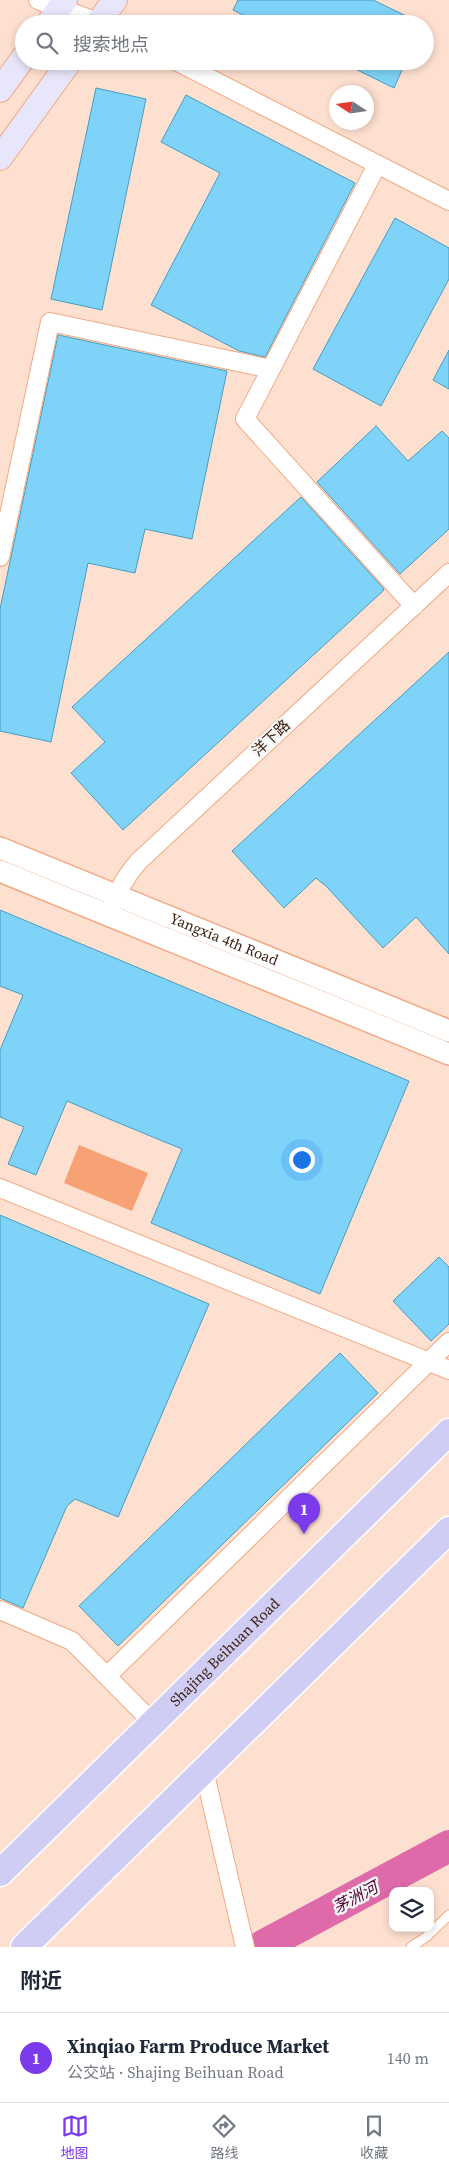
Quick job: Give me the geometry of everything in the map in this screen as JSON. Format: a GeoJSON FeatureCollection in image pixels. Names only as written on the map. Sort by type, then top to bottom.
{"type":"FeatureCollection","features":[{"type":"Feature","properties":{"kind":"main road"},"geometry":{"type":"LineString","coordinates":[[105,15],[115,0]]}},
{"type":"Feature","properties":{"kind":"main road"},"geometry":{"type":"LineString","coordinates":[[0,90],[15,69]]}},
{"type":"Feature","properties":{"kind":"main road"},"geometry":{"type":"LineString","coordinates":[[0,158],[64,70]]}},
{"type":"Feature","properties":{"kind":"main road","name":"Shajing Beihuan Road"},"geometry":{"type":"LineString","coordinates":[[0,1873],[449,1432]]}},
{"type":"Feature","properties":{"kind":"main road"},"geometry":{"type":"LineString","coordinates":[[24,1947],[449,1530]]}},
{"type":"Feature","properties":{"kind":"street"},"geometry":{"type":"LineString","coordinates":[[53,8],[75,15]]}},
{"type":"Feature","properties":{"kind":"street"},"geometry":{"type":"LineString","coordinates":[[193,70],[449,202]]}},
{"type":"Feature","properties":{"kind":"street"},"geometry":{"type":"LineString","coordinates":[[377,165],[244,419],[414,606]]}},
{"type":"Feature","properties":{"kind":"street"},"geometry":{"type":"LineString","coordinates":[[0,557],[50,322],[271,369]]}},
{"type":"Feature","properties":{"kind":"street","name":"洋下路"},"geometry":{"type":"LineString","coordinates":[[108,915],[130,871],[139,861],[449,573]]}},
{"type":"Feature","properties":{"kind":"street","name":"Yangxia 4th Road"},"geometry":{"type":"LineString","coordinates":[[0,848],[449,1031]]}},
{"type":"Feature","properties":{"kind":"street","name":"Yangxia 4th Road"},"geometry":{"type":"LineString","coordinates":[[0,872],[449,1054]]}},
{"type":"Feature","properties":{"kind":"street"},"geometry":{"type":"LineString","coordinates":[[0,1188],[449,1370]]}},
{"type":"Feature","properties":{"kind":"street"},"geometry":{"type":"LineString","coordinates":[[106,1676],[449,1342]]}},
{"type":"Feature","properties":{"kind":"street"},"geometry":{"type":"LineString","coordinates":[[0,1610],[72,1641],[152,1723]]}},
{"type":"Feature","properties":{"kind":"street"},"geometry":{"type":"LineString","coordinates":[[204,1770],[245,1947]]}},
{"type":"Feature","properties":{"kind":"lane"},"geometry":{"type":"LineString","coordinates":[[411,1947],[426,1937],[449,1915]]}},
{"type":"Feature","properties":{"kind":"shaded area"},"geometry":{"type":"Polygon","coordinates":[[[79,1145],[148,1173],[132,1211],[64,1183],[79,1145]]]}},
{"type":"Feature","properties":{"kind":"building"},"geometry":{"type":"Polygon","coordinates":[[[238,0],[373,0],[404,15],[243,15],[233,10],[238,0]]]}},
{"type":"Feature","properties":{"kind":"building"},"geometry":{"type":"Polygon","coordinates":[[[357,70],[402,70],[394,88],[357,70]]]}},
{"type":"Feature","properties":{"kind":"building"},"geometry":{"type":"Polygon","coordinates":[[[96,88],[146,99],[102,310],[51,299],[96,88]]]}},
{"type":"Feature","properties":{"kind":"building"},"geometry":{"type":"Polygon","coordinates":[[[186,95],[355,183],[265,357],[239,351],[151,305],[220,173],[161,142],[186,95]]]}},
{"type":"Feature","properties":{"kind":"building"},"geometry":{"type":"Polygon","coordinates":[[[395,218],[449,248],[449,279],[381,406],[313,369],[395,218]]]}},
{"type":"Feature","properties":{"kind":"building"},"geometry":{"type":"Polygon","coordinates":[[[58,335],[227,371],[192,539],[145,529],[135,573],[88,563],[51,742],[0,731],[0,609],[58,335]]]}},
{"type":"Feature","properties":{"kind":"building"},"geometry":{"type":"Polygon","coordinates":[[[449,350],[449,389],[433,380],[449,350]]]}},
{"type":"Feature","properties":{"kind":"building"},"geometry":{"type":"Polygon","coordinates":[[[376,426],[408,461],[442,431],[449,438],[449,529],[400,574],[317,482],[376,426]]]}},
{"type":"Feature","properties":{"kind":"building"},"geometry":{"type":"Polygon","coordinates":[[[301,497],[384,589],[383,591],[123,830],[71,773],[105,742],[72,707],[301,497]]]}},
{"type":"Feature","properties":{"kind":"building"},"geometry":{"type":"Polygon","coordinates":[[[449,652],[449,954],[416,917],[383,948],[326,886],[316,878],[284,908],[232,851],[449,652]]]}},
{"type":"Feature","properties":{"kind":"building"},"geometry":{"type":"Polygon","coordinates":[[[0,910],[409,1081],[320,1294],[151,1223],[182,1149],[67,1101],[36,1175],[8,1164],[24,1127],[0,1117],[0,1050],[23,995],[0,986],[0,910]]]}},
{"type":"Feature","properties":{"kind":"building"},"geometry":{"type":"Polygon","coordinates":[[[0,1215],[209,1304],[118,1517],[75,1499],[67,1506],[23,1608],[0,1598],[0,1215]]]}},
{"type":"Feature","properties":{"kind":"building"},"geometry":{"type":"Polygon","coordinates":[[[439,1257],[449,1267],[449,1324],[431,1341],[393,1301],[439,1257]]]}},
{"type":"Feature","properties":{"kind":"building"},"geometry":{"type":"Polygon","coordinates":[[[340,1353],[378,1393],[118,1646],[79,1606],[340,1353]]]}},
{"type":"Feature","properties":{"kind":"waterway","name":"茅洲河"},"geometry":{"type":"LineString","coordinates":[[261,1947],[449,1846]]}},
{"type":"Feature","properties":{"kind":"place","name":"Xinqiao Farm Produce Market"},"geometry":{"type":"Point","coordinates":[304,1534]}}]}
